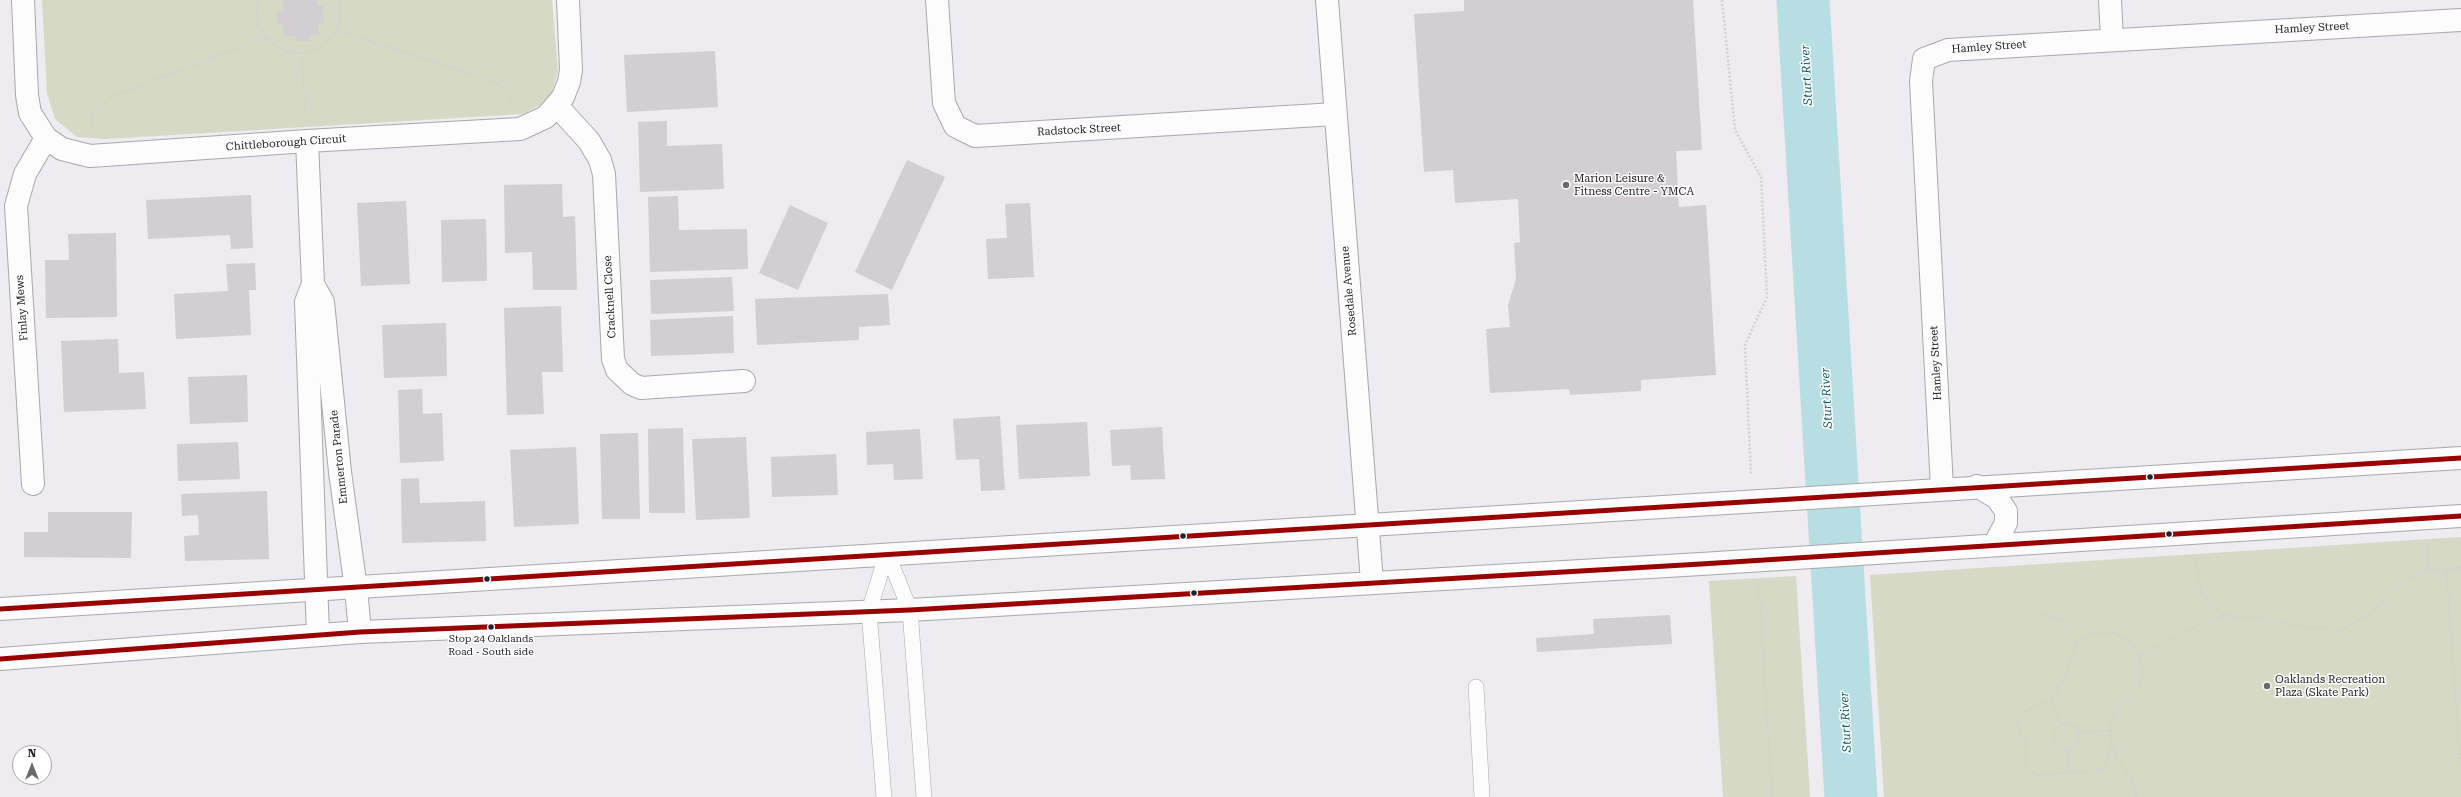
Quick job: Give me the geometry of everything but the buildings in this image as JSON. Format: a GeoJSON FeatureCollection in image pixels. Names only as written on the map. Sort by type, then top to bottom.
{"type":"FeatureCollection","features":[{"type":"Feature","properties":{"kind":"main road","name":"Chittleborough Circuit"},"geometry":{"type":"LineString","coordinates":[[23,0],[27,95],[30,113],[46,138],[62,149],[90,156],[307,141],[520,129],[536,124],[557,106],[565,92],[571,70],[568,0]]}},
{"type":"Feature","properties":{"kind":"main road","name":"Radstock Street"},"geometry":{"type":"LineString","coordinates":[[937,0],[944,103],[955,126],[975,136],[1334,114]]}},
{"type":"Feature","properties":{"kind":"main road","name":"Rosedale Avenue"},"geometry":{"type":"LineString","coordinates":[[1327,0],[1334,114],[1372,582]]}},
{"type":"Feature","properties":{"kind":"main road"},"geometry":{"type":"LineString","coordinates":[[2110,0],[2112,39]]}},
{"type":"Feature","properties":{"kind":"main road","name":"Hamley Street"},"geometry":{"type":"LineString","coordinates":[[1942,488],[1920,81],[1924,59],[1948,50],[2112,39],[2461,20]]}},
{"type":"Feature","properties":{"kind":"main road","name":"Cracknell Close"},"geometry":{"type":"LineString","coordinates":[[557,106],[589,141],[600,160],[604,174],[613,359],[617,370],[632,384],[641,388],[744,381]]}},
{"type":"Feature","properties":{"kind":"main road","name":"Finlay Mews"},"geometry":{"type":"LineString","coordinates":[[33,484],[16,206],[25,174],[46,138]]}},
{"type":"Feature","properties":{"kind":"main road","name":"Emmerton Parade"},"geometry":{"type":"LineString","coordinates":[[307,141],[313,284],[306,302],[315,591],[318,635]]}},
{"type":"Feature","properties":{"kind":"main road","name":"Emmerton Parade"},"geometry":{"type":"LineString","coordinates":[[313,284],[323,302],[340,472],[356,589],[360,632]]}},
{"type":"Feature","properties":{"kind":"main road"},"geometry":{"type":"LineString","coordinates":[[0,609],[356,589],[887,553],[1368,524],[1753,491],[1942,488],[2461,458]]}},
{"type":"Feature","properties":{"kind":"main road"},"geometry":{"type":"LineString","coordinates":[[1977,486],[1997,498],[2006,511],[2006,523],[1994,545]]}},
{"type":"Feature","properties":{"kind":"main road"},"geometry":{"type":"LineString","coordinates":[[0,659],[360,632],[910,610],[1757,560],[2461,516]]}},
{"type":"Feature","properties":{"kind":"lane"},"geometry":{"type":"LineString","coordinates":[[887,553],[910,610],[924,797]]}},
{"type":"Feature","properties":{"kind":"lane"},"geometry":{"type":"LineString","coordinates":[[884,797],[869,611],[887,553]]}},
{"type":"Feature","properties":{"kind":"lane"},"geometry":{"type":"LineString","coordinates":[[1476,687],[1482,797]]}},
{"type":"Feature","properties":{"kind":"path"},"geometry":{"type":"LineString","coordinates":[[258,0],[256,12],[259,26],[266,37],[276,46],[288,52],[302,53],[316,50],[328,42],[336,31],[340,17],[339,0]]}},
{"type":"Feature","properties":{"kind":"path"},"geometry":{"type":"LineString","coordinates":[[1722,0],[1735,130],[1762,177],[1768,297],[1745,345],[1753,491]]}},
{"type":"Feature","properties":{"kind":"path"},"geometry":{"type":"LineString","coordinates":[[336,31],[490,79],[505,89],[514,103],[520,129]]}},
{"type":"Feature","properties":{"kind":"path"},"geometry":{"type":"LineString","coordinates":[[90,156],[92,119],[98,108],[116,95],[266,37]]}},
{"type":"Feature","properties":{"kind":"path"},"geometry":{"type":"LineString","coordinates":[[302,53],[307,141]]}},
{"type":"Feature","properties":{"kind":"path"},"geometry":{"type":"LineString","coordinates":[[2426,518],[2428,570]]}},
{"type":"Feature","properties":{"kind":"path"},"geometry":{"type":"LineString","coordinates":[[2195,533],[2198,579],[2202,594],[2215,610],[2226,616]]}},
{"type":"Feature","properties":{"kind":"path"},"geometry":{"type":"LineString","coordinates":[[2139,656],[2195,627],[2226,616],[2265,618],[2296,626],[2342,630],[2370,614],[2406,580],[2428,570],[2461,568]]}},
{"type":"Feature","properties":{"kind":"path"},"geometry":{"type":"LineString","coordinates":[[2446,569],[2461,773]]}},
{"type":"Feature","properties":{"kind":"path"},"geometry":{"type":"LineString","coordinates":[[1759,586],[1772,797]]}},
{"type":"Feature","properties":{"kind":"path"},"geometry":{"type":"LineString","coordinates":[[2042,615],[2062,620],[2077,643]]}},
{"type":"Feature","properties":{"kind":"path"},"geometry":{"type":"LineString","coordinates":[[2112,747],[2103,770],[2040,775],[2028,771],[2025,764],[2026,742],[2018,727],[2019,720],[2026,710],[2051,702],[2067,673],[2077,643],[2092,634],[2112,632],[2131,642],[2143,667],[2140,684],[2115,713],[2110,730],[2112,747],[2135,786],[2136,797]]}},
{"type":"Feature","properties":{"kind":"path"},"geometry":{"type":"LineString","coordinates":[[2051,702],[2062,724]]}},
{"type":"Feature","properties":{"kind":"path"},"geometry":{"type":"LineString","coordinates":[[2070,723],[2076,727],[2078,733],[2076,745],[2067,750],[2059,746],[2054,738],[2056,729],[2062,724],[2070,723]]}},
{"type":"Feature","properties":{"kind":"path"},"geometry":{"type":"LineString","coordinates":[[2078,733],[2110,730]]}},
{"type":"Feature","properties":{"kind":"path"},"geometry":{"type":"LineString","coordinates":[[2067,750],[2068,773]]}},
{"type":"Feature","properties":{"kind":"green space"},"geometry":{"type":"Polygon","coordinates":[[[42,0],[552,0],[558,71],[552,92],[540,105],[523,114],[106,139],[77,137],[55,119],[47,93],[42,0]]]}},
{"type":"Feature","properties":{"kind":"green space"},"geometry":{"type":"Polygon","coordinates":[[[2461,537],[2461,797],[1884,797],[1870,575],[2461,537]]]}},
{"type":"Feature","properties":{"kind":"green space"},"geometry":{"type":"Polygon","coordinates":[[[1796,576],[1810,797],[1723,797],[1709,581],[1796,576]]]}},
{"type":"Feature","properties":{"kind":"waterway","name":"Sturt River"},"geometry":{"type":"LineString","coordinates":[[1803,0],[1851,797]]}},
{"type":"Feature","properties":{"kind":"transit line"},"geometry":{"type":"LineString","coordinates":[[0,609],[2461,458]]}},
{"type":"Feature","properties":{"kind":"transit line"},"geometry":{"type":"LineString","coordinates":[[0,659],[360,632],[910,610],[1701,564],[2461,516]]}},
{"type":"Feature","properties":{"kind":"place","name":"Marion Leisure & Fitness Centre - YMCA"},"geometry":{"type":"Point","coordinates":[1566,185]}},
{"type":"Feature","properties":{"kind":"place","name":"Stop 24 Oaklands Road - South side"},"geometry":{"type":"Point","coordinates":[491,627]}},
{"type":"Feature","properties":{"kind":"place","name":"Oaklands Recreation Plaza (Skate Park)"},"geometry":{"type":"Point","coordinates":[2267,686]}}]}
